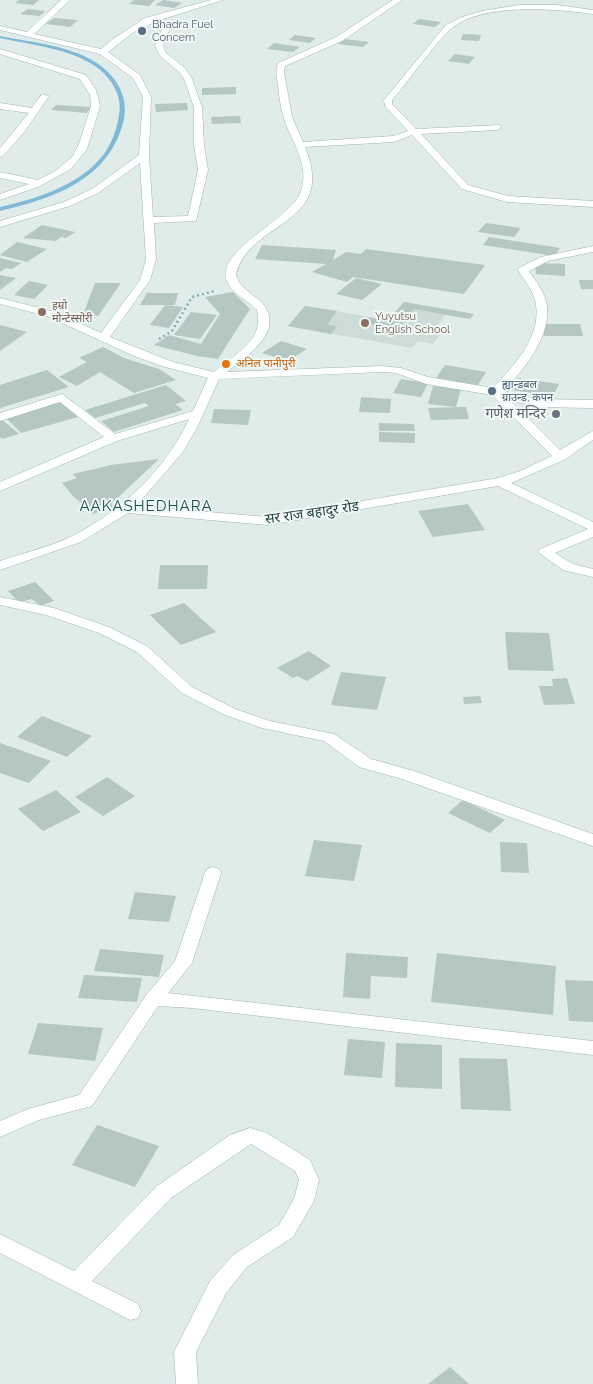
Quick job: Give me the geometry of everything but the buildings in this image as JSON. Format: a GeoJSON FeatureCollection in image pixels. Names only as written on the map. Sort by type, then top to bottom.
{"type":"FeatureCollection","features":[{"type":"Feature","properties":{"kind":"street"},"geometry":{"type":"LineString","coordinates":[[27,36],[66,0]]}},
{"type":"Feature","properties":{"kind":"street"},"geometry":{"type":"LineString","coordinates":[[103,52],[119,37],[148,20],[219,0]]}},
{"type":"Feature","properties":{"kind":"street"},"geometry":{"type":"LineString","coordinates":[[0,566],[76,539],[126,509],[176,454],[198,413],[204,393],[216,376],[248,352],[262,332],[264,317],[262,309],[235,287],[231,278],[232,268],[240,255],[298,206],[306,193],[310,180],[300,146],[288,117],[280,72],[281,65],[339,39],[398,0]]}},
{"type":"Feature","properties":{"kind":"street"},"geometry":{"type":"LineString","coordinates":[[593,12],[570,4],[494,10],[466,18],[449,27],[388,98],[388,104],[464,187],[507,199],[593,204]]}},
{"type":"Feature","properties":{"kind":"street"},"geometry":{"type":"LineString","coordinates":[[148,20],[166,28],[159,46],[163,54],[182,70],[194,93],[198,107],[199,145],[203,170],[192,219],[148,220]]}},
{"type":"Feature","properties":{"kind":"street"},"geometry":{"type":"LineString","coordinates":[[0,28],[27,36],[103,52],[137,77],[145,89],[147,97],[144,156],[151,260],[145,280],[104,337]]}},
{"type":"Feature","properties":{"kind":"street"},"geometry":{"type":"LineString","coordinates":[[0,51],[83,77],[90,86],[97,107],[82,150],[59,172],[39,183],[0,197]]}},
{"type":"Feature","properties":{"kind":"street"},"geometry":{"type":"LineString","coordinates":[[0,154],[22,129],[45,96]]}},
{"type":"Feature","properties":{"kind":"street"},"geometry":{"type":"LineString","coordinates":[[0,106],[34,111]]}},
{"type":"Feature","properties":{"kind":"street"},"geometry":{"type":"LineString","coordinates":[[300,146],[394,139],[412,132],[496,127]]}},
{"type":"Feature","properties":{"kind":"street"},"geometry":{"type":"LineString","coordinates":[[0,224],[66,204],[95,191],[144,156]]}},
{"type":"Feature","properties":{"kind":"street"},"geometry":{"type":"LineString","coordinates":[[0,175],[39,183]]}},
{"type":"Feature","properties":{"kind":"street"},"geometry":{"type":"LineString","coordinates":[[496,392],[518,369],[539,331],[541,303],[524,270],[525,267],[539,261],[593,248]]}},
{"type":"Feature","properties":{"kind":"street"},"geometry":{"type":"LineString","coordinates":[[0,301],[51,314],[138,354],[169,365],[216,376],[397,370],[426,380],[496,392],[535,402],[593,404]]}},
{"type":"Feature","properties":{"kind":"street"},"geometry":{"type":"LineString","coordinates":[[496,392],[560,457]]}},
{"type":"Feature","properties":{"kind":"street"},"geometry":{"type":"LineString","coordinates":[[0,416],[62,398],[113,438]]}},
{"type":"Feature","properties":{"kind":"street"},"geometry":{"type":"LineString","coordinates":[[0,487],[113,438],[198,413]]}},
{"type":"Feature","properties":{"kind":"street","name":"सर राज बहादुर रोड"},"geometry":{"type":"LineString","coordinates":[[126,509],[268,521],[500,482],[521,476],[560,457],[593,436]]}},
{"type":"Feature","properties":{"kind":"street"},"geometry":{"type":"LineString","coordinates":[[500,482],[593,527]]}},
{"type":"Feature","properties":{"kind":"street"},"geometry":{"type":"LineString","coordinates":[[593,532],[545,552],[568,567],[593,572]]}},
{"type":"Feature","properties":{"kind":"street"},"geometry":{"type":"LineString","coordinates":[[0,601],[49,611],[104,630],[142,649],[187,690],[230,712],[267,725],[329,737],[365,763],[408,775],[593,840]]}},
{"type":"Feature","properties":{"kind":"street"},"geometry":{"type":"LineString","coordinates":[[0,1129],[35,1114],[85,1101],[153,998],[183,963],[213,874]]}},
{"type":"Feature","properties":{"kind":"street"},"geometry":{"type":"LineString","coordinates":[[153,998],[593,1048]]}},
{"type":"Feature","properties":{"kind":"street"},"geometry":{"type":"LineString","coordinates":[[76,1283],[164,1192],[237,1140],[250,1136],[260,1139],[303,1166],[309,1180],[304,1201],[286,1231],[240,1261],[218,1287],[201,1317],[185,1352],[187,1384]]}},
{"type":"Feature","properties":{"kind":"street"},"geometry":{"type":"LineString","coordinates":[[0,1243],[130,1311]]}},
{"type":"Feature","properties":{"kind":"path"},"geometry":{"type":"LineString","coordinates":[[138,354],[144,347],[172,331],[192,297],[235,287]]}},
{"type":"Feature","properties":{"kind":"shaded area","name":"Yuyutsu English School"},"geometry":{"type":"Polygon","coordinates":[[[404,302],[474,314],[470,319],[445,315],[432,333],[440,335],[433,344],[418,341],[412,348],[288,326],[305,306],[388,320],[404,302]]]}},
{"type":"Feature","properties":{"kind":"waterway"},"geometry":{"type":"LineString","coordinates":[[0,37],[64,51],[88,60],[110,77],[118,90],[122,104],[121,119],[114,141],[107,154],[87,174],[59,190],[28,202],[0,209]]}},
{"type":"Feature","properties":{"kind":"place","name":"Bhadra Fuel Concern"},"geometry":{"type":"Point","coordinates":[142,31]}},
{"type":"Feature","properties":{"kind":"place","name":"हम्रो मोन्टेस्सोरी"},"geometry":{"type":"Point","coordinates":[42,312]}},
{"type":"Feature","properties":{"kind":"place","name":"Yuyutsu English School"},"geometry":{"type":"Point","coordinates":[365,323]}},
{"type":"Feature","properties":{"kind":"place","name":"अनिल पानीपुरी"},"geometry":{"type":"Point","coordinates":[226,364]}},
{"type":"Feature","properties":{"kind":"place","name":"ह्यान्डबल ग्राउन्ड, कपन"},"geometry":{"type":"Point","coordinates":[492,391]}},
{"type":"Feature","properties":{"kind":"place","name":"गणेश मन्दिर"},"geometry":{"type":"Point","coordinates":[556,414]}},
{"type":"Feature","properties":{"kind":"district","name":"AAKASHEDHARA"},"geometry":{"type":"Point","coordinates":[146,506]}}]}
